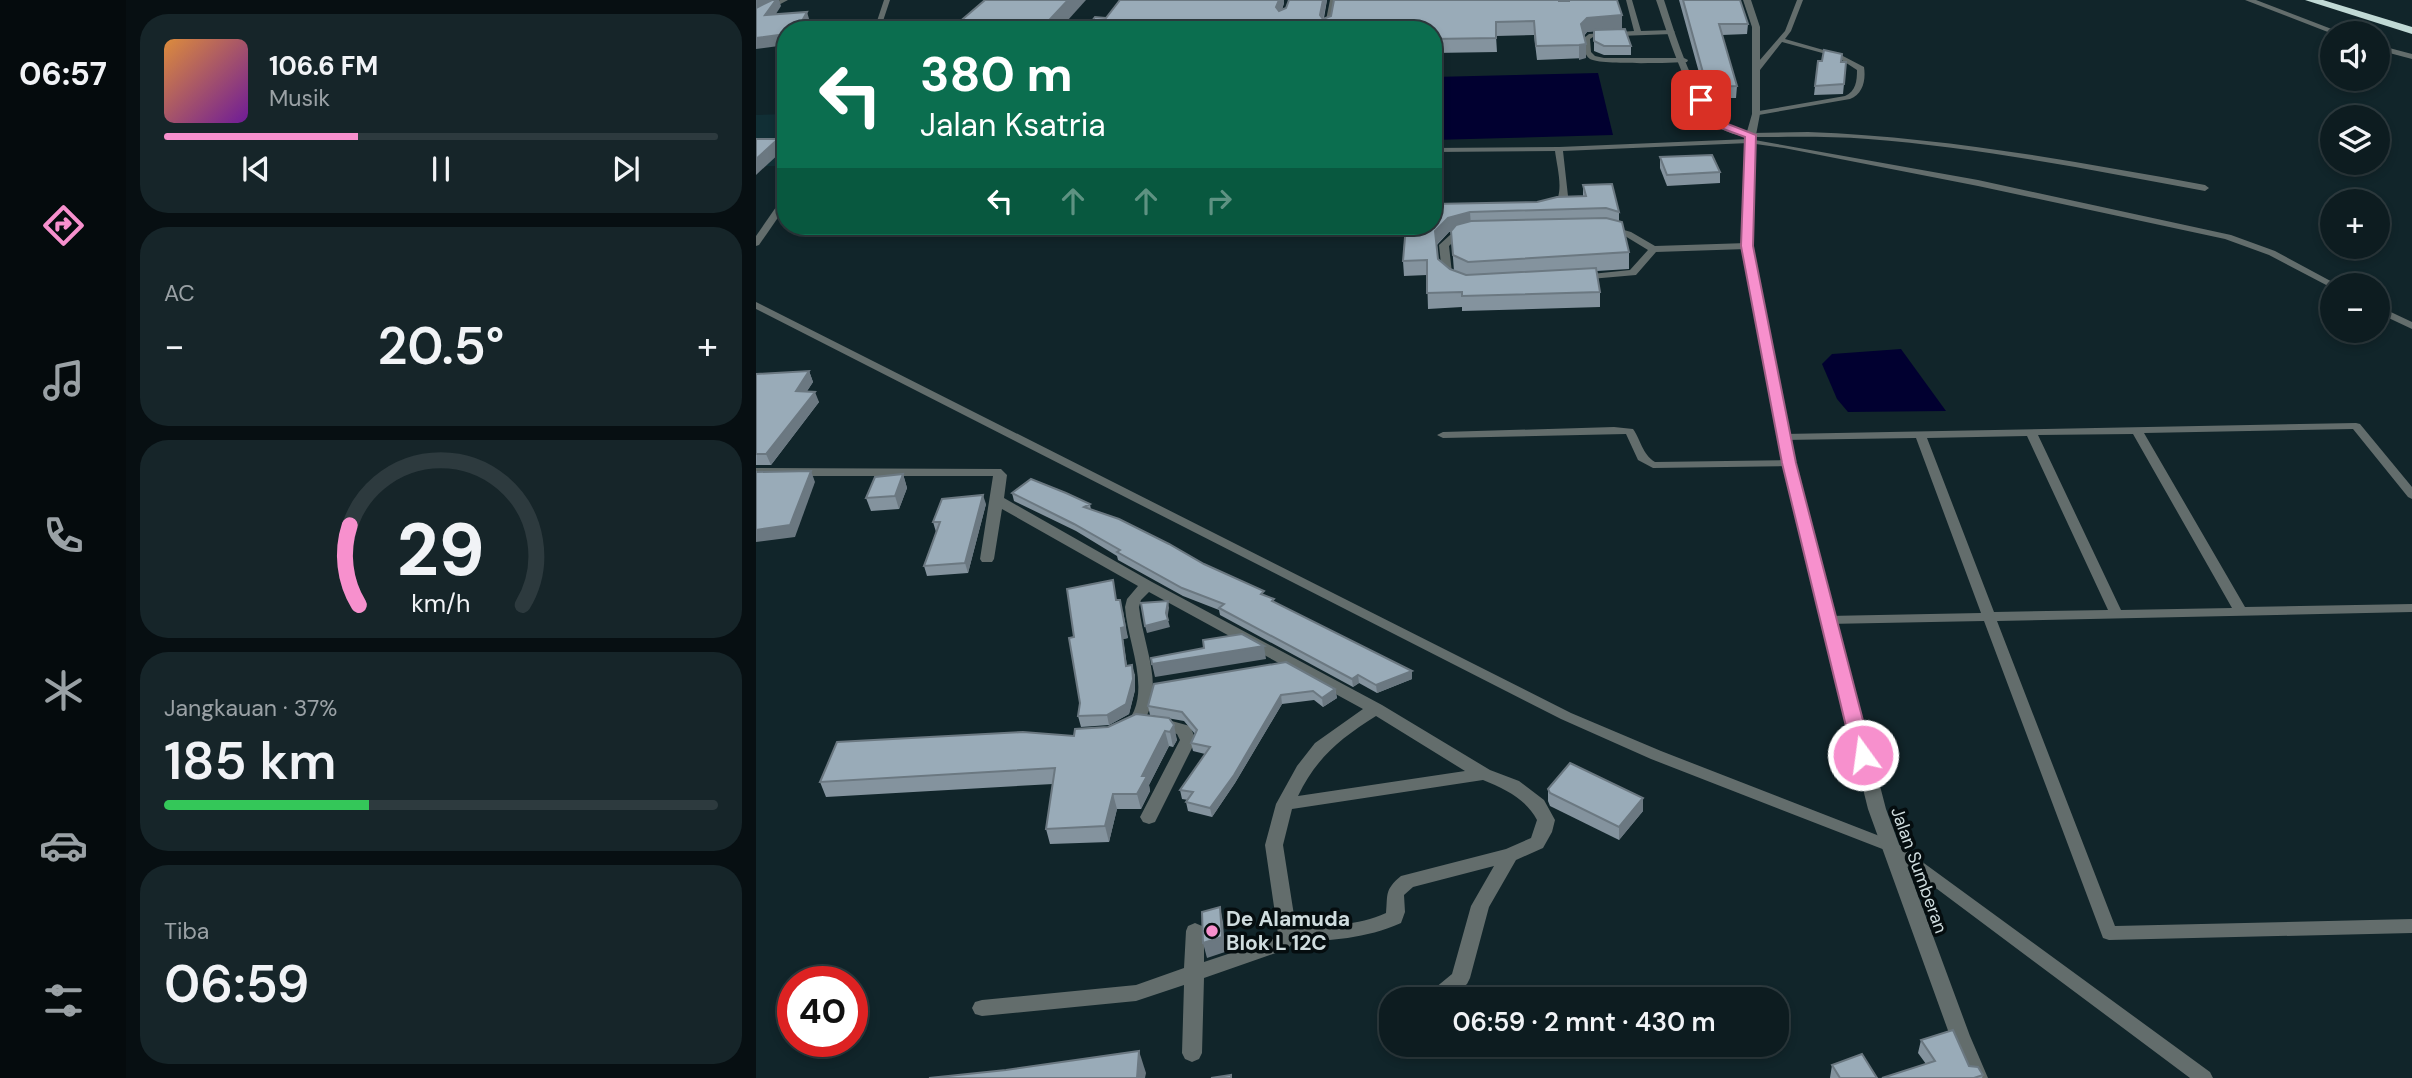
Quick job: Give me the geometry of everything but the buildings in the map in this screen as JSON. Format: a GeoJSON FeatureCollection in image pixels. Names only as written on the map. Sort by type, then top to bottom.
{"type":"FeatureCollection","features":[{"type":"Feature","properties":{"kind":"highway"},"geometry":{"type":"LineString","coordinates":[[2311,0],[2412,31]]}},
{"type":"Feature","properties":{"kind":"highway"},"geometry":{"type":"LineString","coordinates":[[2330,0],[2412,25]]}},
{"type":"Feature","properties":{"kind":"street"},"geometry":{"type":"LineString","coordinates":[[1660,0],[1701,100],[1712,115],[1728,128],[1750,138]]}},
{"type":"Feature","properties":{"kind":"street","name":"Jalan Sumberan"},"geometry":{"type":"LineString","coordinates":[[1747,0],[1756,27],[1757,68],[1756,114],[1750,138],[1747,246],[1789,463],[1877,809],[1978,1078]]}},
{"type":"Feature","properties":{"kind":"street"},"geometry":{"type":"LineString","coordinates":[[2249,0],[2320,26]]}},
{"type":"Feature","properties":{"kind":"street"},"geometry":{"type":"LineString","coordinates":[[2390,51],[2412,57]]}},
{"type":"Feature","properties":{"kind":"street"},"geometry":{"type":"LineString","coordinates":[[756,471],[996,472],[1000,475],[987,559]]}},
{"type":"Feature","properties":{"kind":"street"},"geometry":{"type":"LineString","coordinates":[[982,1008],[1136,993],[1280,944],[1288,936],[1355,929],[1385,922],[1394,918],[1396,911],[1392,898],[1396,889],[1406,881],[1510,855],[1536,844],[1546,820],[1538,805],[1513,785],[1484,774],[1376,709],[1147,585],[997,499]]}},
{"type":"Feature","properties":{"kind":"street"},"geometry":{"type":"LineString","coordinates":[[1112,734],[1126,731],[1138,721],[1154,685],[1132,607],[1134,599],[1147,585]]}},
{"type":"Feature","properties":{"kind":"street"},"geometry":{"type":"LineString","coordinates":[[1263,667],[1288,663]]}},
{"type":"Feature","properties":{"kind":"street"},"geometry":{"type":"LineString","coordinates":[[1288,936],[1273,845],[1285,804],[1300,773],[1329,737],[1376,709]]}},
{"type":"Feature","properties":{"kind":"street"},"geometry":{"type":"LineString","coordinates":[[1138,721],[1176,726],[1184,730],[1188,740],[1149,817]]}},
{"type":"Feature","properties":{"kind":"street"},"geometry":{"type":"LineString","coordinates":[[1285,804],[1484,774]]}},
{"type":"Feature","properties":{"kind":"street"},"geometry":{"type":"LineString","coordinates":[[1450,987],[1460,978],[1480,906],[1510,855]]}},
{"type":"Feature","properties":{"kind":"street"},"geometry":{"type":"LineString","coordinates":[[1192,1053],[1195,931]]}},
{"type":"Feature","properties":{"kind":"lane"},"geometry":{"type":"LineString","coordinates":[[756,15],[785,0]]}},
{"type":"Feature","properties":{"kind":"lane"},"geometry":{"type":"LineString","coordinates":[[880,21],[887,0]]}},
{"type":"Feature","properties":{"kind":"lane"},"geometry":{"type":"LineString","coordinates":[[1329,21],[1333,0]]}},
{"type":"Feature","properties":{"kind":"lane"},"geometry":{"type":"LineString","coordinates":[[1629,0],[1638,32]]}},
{"type":"Feature","properties":{"kind":"lane"},"geometry":{"type":"LineString","coordinates":[[1757,68],[1788,31],[1800,0]]}},
{"type":"Feature","properties":{"kind":"lane"},"geometry":{"type":"LineString","coordinates":[[1671,32],[1591,35],[1587,38],[1588,53],[1593,58],[1604,60],[1684,60]]}},
{"type":"Feature","properties":{"kind":"lane"},"geometry":{"type":"LineString","coordinates":[[1756,114],[1794,105],[1851,97],[1861,80],[1861,69],[1851,61],[1781,40]]}},
{"type":"Feature","properties":{"kind":"lane"},"geometry":{"type":"LineString","coordinates":[[1442,150],[1559,149],[1750,138],[1862,136],[1921,141],[2205,188]]}},
{"type":"Feature","properties":{"kind":"lane"},"geometry":{"type":"LineString","coordinates":[[1750,138],[1979,183],[2228,237],[2272,253],[2320,278]]}},
{"type":"Feature","properties":{"kind":"lane"},"geometry":{"type":"LineString","coordinates":[[1549,208],[1560,205],[1563,197],[1559,149]]}},
{"type":"Feature","properties":{"kind":"lane"},"geometry":{"type":"LineString","coordinates":[[756,243],[777,212]]}},
{"type":"Feature","properties":{"kind":"lane"},"geometry":{"type":"LineString","coordinates":[[1595,228],[1628,234],[1653,249],[1747,246]]}},
{"type":"Feature","properties":{"kind":"lane"},"geometry":{"type":"LineString","coordinates":[[1467,284],[1447,274],[1444,245],[1453,237],[1483,232]]}},
{"type":"Feature","properties":{"kind":"lane"},"geometry":{"type":"LineString","coordinates":[[1574,279],[1633,273],[1653,249]]}},
{"type":"Feature","properties":{"kind":"lane"},"geometry":{"type":"LineString","coordinates":[[756,305],[1566,716],[1656,755],[1890,846],[2204,1078]]}},
{"type":"Feature","properties":{"kind":"lane"},"geometry":{"type":"LineString","coordinates":[[2390,315],[2412,326]]}},
{"type":"Feature","properties":{"kind":"lane"},"geometry":{"type":"LineString","coordinates":[[1784,437],[2357,426],[2412,495]]}},
{"type":"Feature","properties":{"kind":"lane"},"geometry":{"type":"LineString","coordinates":[[1443,435],[1622,430],[1629,431],[1636,439],[1637,451],[1642,460],[1653,465],[1789,463]]}},
{"type":"Feature","properties":{"kind":"lane"},"geometry":{"type":"LineString","coordinates":[[2136,430],[2241,612]]}},
{"type":"Feature","properties":{"kind":"lane"},"geometry":{"type":"LineString","coordinates":[[2031,432],[2116,614]]}},
{"type":"Feature","properties":{"kind":"lane"},"geometry":{"type":"LineString","coordinates":[[1920,434],[2109,933],[2412,926]]}},
{"type":"Feature","properties":{"kind":"lane"},"geometry":{"type":"LineString","coordinates":[[1827,620],[2412,608]]}},
{"type":"Feature","properties":{"kind":"shaded area"},"geometry":{"type":"Polygon","coordinates":[[[1598,73],[1613,135],[1442,140],[1442,77],[1598,73]]]}},
{"type":"Feature","properties":{"kind":"shaded area"},"geometry":{"type":"Polygon","coordinates":[[[777,114],[775,166],[756,166],[756,115],[777,114]]]}},
{"type":"Feature","properties":{"kind":"shaded area"},"geometry":{"type":"Polygon","coordinates":[[[1901,349],[1946,411],[1848,412],[1837,399],[1822,364],[1832,354],[1901,349]]]}},
{"type":"Feature","properties":{"kind":"place","name":"De Alamuda Blok L 12C"},"geometry":{"type":"Point","coordinates":[1212,931]}},
{"type":"Feature","properties":{"kind":"route"},"geometry":{"type":"LineString","coordinates":[[1701,100],[1721,125],[1735,132],[1751,135],[1747,246],[1789,463],[1863,755]]}}]}
